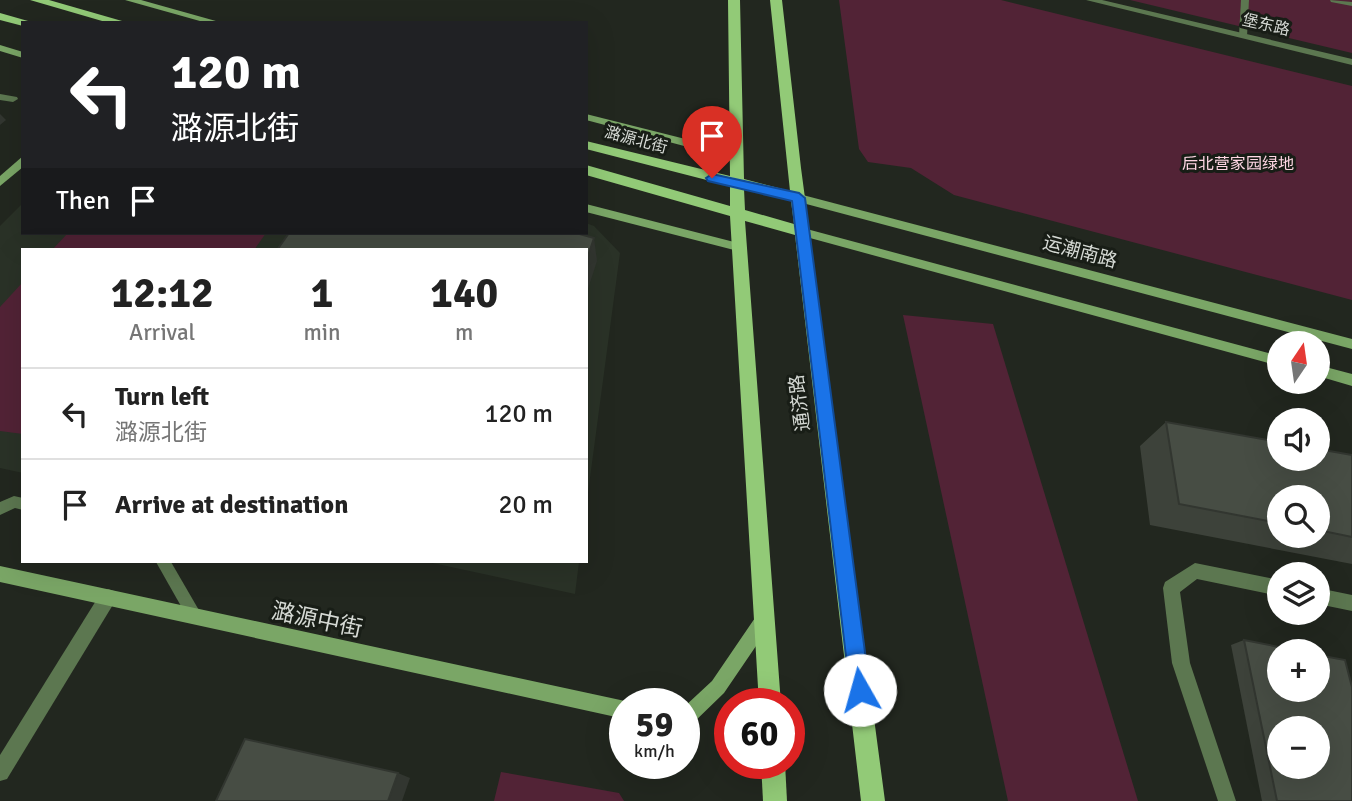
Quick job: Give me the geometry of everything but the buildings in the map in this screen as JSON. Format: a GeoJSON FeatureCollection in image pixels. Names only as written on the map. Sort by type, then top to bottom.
{"type":"FeatureCollection","features":[{"type":"Feature","properties":{"kind":"main road"},"geometry":{"type":"LineString","coordinates":[[36,0],[115,21]]}},
{"type":"Feature","properties":{"kind":"main road"},"geometry":{"type":"LineString","coordinates":[[734,0],[738,247],[769,688]]}},
{"type":"Feature","properties":{"kind":"main road","name":"通济路"},"geometry":{"type":"LineString","coordinates":[[776,0],[873,801]]}},
{"type":"Feature","properties":{"kind":"main road"},"geometry":{"type":"LineString","coordinates":[[0,16],[21,22]]}},
{"type":"Feature","properties":{"kind":"main road","name":"潞源北街"},"geometry":{"type":"LineString","coordinates":[[588,146],[799,198]]}},
{"type":"Feature","properties":{"kind":"main road"},"geometry":{"type":"LineString","coordinates":[[588,171],[803,233]]}},
{"type":"Feature","properties":{"kind":"main road"},"geometry":{"type":"LineString","coordinates":[[774,779],[775,801]]}},
{"type":"Feature","properties":{"kind":"street"},"geometry":{"type":"LineString","coordinates":[[130,0],[211,21]]}},
{"type":"Feature","properties":{"kind":"street","name":"堡东路"},"geometry":{"type":"LineString","coordinates":[[1091,0],[1352,62]]}},
{"type":"Feature","properties":{"kind":"street"},"geometry":{"type":"LineString","coordinates":[[0,48],[21,54]]}},
{"type":"Feature","properties":{"kind":"street"},"geometry":{"type":"LineString","coordinates":[[0,97],[13,99]]}},
{"type":"Feature","properties":{"kind":"street"},"geometry":{"type":"LineString","coordinates":[[588,118],[737,156]]}},
{"type":"Feature","properties":{"kind":"street"},"geometry":{"type":"LineString","coordinates":[[0,182],[21,162]]}},
{"type":"Feature","properties":{"kind":"street","name":"运潮南路"},"geometry":{"type":"LineString","coordinates":[[799,198],[1352,344]]}},
{"type":"Feature","properties":{"kind":"street"},"geometry":{"type":"LineString","coordinates":[[588,209],[738,247]]}},
{"type":"Feature","properties":{"kind":"street"},"geometry":{"type":"LineString","coordinates":[[803,233],[1267,358]]}},
{"type":"Feature","properties":{"kind":"street"},"geometry":{"type":"LineString","coordinates":[[1330,374],[1352,380]]}},
{"type":"Feature","properties":{"kind":"street"},"geometry":{"type":"LineString","coordinates":[[1227,801],[1181,663],[1171,588],[1195,571],[1267,586]]}},
{"type":"Feature","properties":{"kind":"street","name":"潞源中街"},"geometry":{"type":"LineString","coordinates":[[0,574],[609,707]]}},
{"type":"Feature","properties":{"kind":"street"},"geometry":{"type":"LineString","coordinates":[[0,772],[108,597]]}},
{"type":"Feature","properties":{"kind":"street"},"geometry":{"type":"LineString","coordinates":[[1330,598],[1352,603]]}},
{"type":"Feature","properties":{"kind":"street"},"geometry":{"type":"LineString","coordinates":[[700,704],[718,687],[766,616]]}},
{"type":"Feature","properties":{"kind":"lane"},"geometry":{"type":"LineString","coordinates":[[1243,36],[1245,0]]}},
{"type":"Feature","properties":{"kind":"lane"},"geometry":{"type":"LineString","coordinates":[[1335,0],[1352,4]]}},
{"type":"Feature","properties":{"kind":"lane"},"geometry":{"type":"LineString","coordinates":[[0,509],[14,502],[21,504]]}},
{"type":"Feature","properties":{"kind":"lane"},"geometry":{"type":"LineString","coordinates":[[164,563],[195,617]]}},
{"type":"Feature","properties":{"kind":"shaded area"},"geometry":{"type":"Polygon","coordinates":[[[21,205],[21,235],[588,235],[588,224],[594,226],[620,253],[588,493],[588,248],[21,248],[21,473],[0,468],[0,226],[21,205]]]}},
{"type":"Feature","properties":{"kind":"shaded area"},"geometry":{"type":"Polygon","coordinates":[[[433,563],[579,563],[575,594],[433,563]]]}},
{"type":"Feature","properties":{"kind":"green space","name":"后北营家园绿地"},"geometry":{"type":"Polygon","coordinates":[[[839,0],[1001,0],[1352,86],[1352,300],[954,195],[911,168],[868,162],[859,149],[839,0]]]}},
{"type":"Feature","properties":{"kind":"green space"},"geometry":{"type":"Polygon","coordinates":[[[1130,0],[1352,0],[1352,53],[1130,0]]]}},
{"type":"Feature","properties":{"kind":"green space"},"geometry":{"type":"Polygon","coordinates":[[[66,235],[265,235],[255,248],[54,248],[66,235]]]}},
{"type":"Feature","properties":{"kind":"green space"},"geometry":{"type":"Polygon","coordinates":[[[21,284],[21,434],[0,431],[0,307],[21,284]]]}},
{"type":"Feature","properties":{"kind":"green space"},"geometry":{"type":"Polygon","coordinates":[[[903,315],[993,324],[1138,801],[1008,801],[903,315]]]}},
{"type":"Feature","properties":{"kind":"green space"},"geometry":{"type":"Polygon","coordinates":[[[501,772],[619,793],[624,801],[494,801],[501,772]]]}},
{"type":"Feature","properties":{"kind":"route"},"geometry":{"type":"LineString","coordinates":[[712,178],[799,198],[860,690]]}}]}
